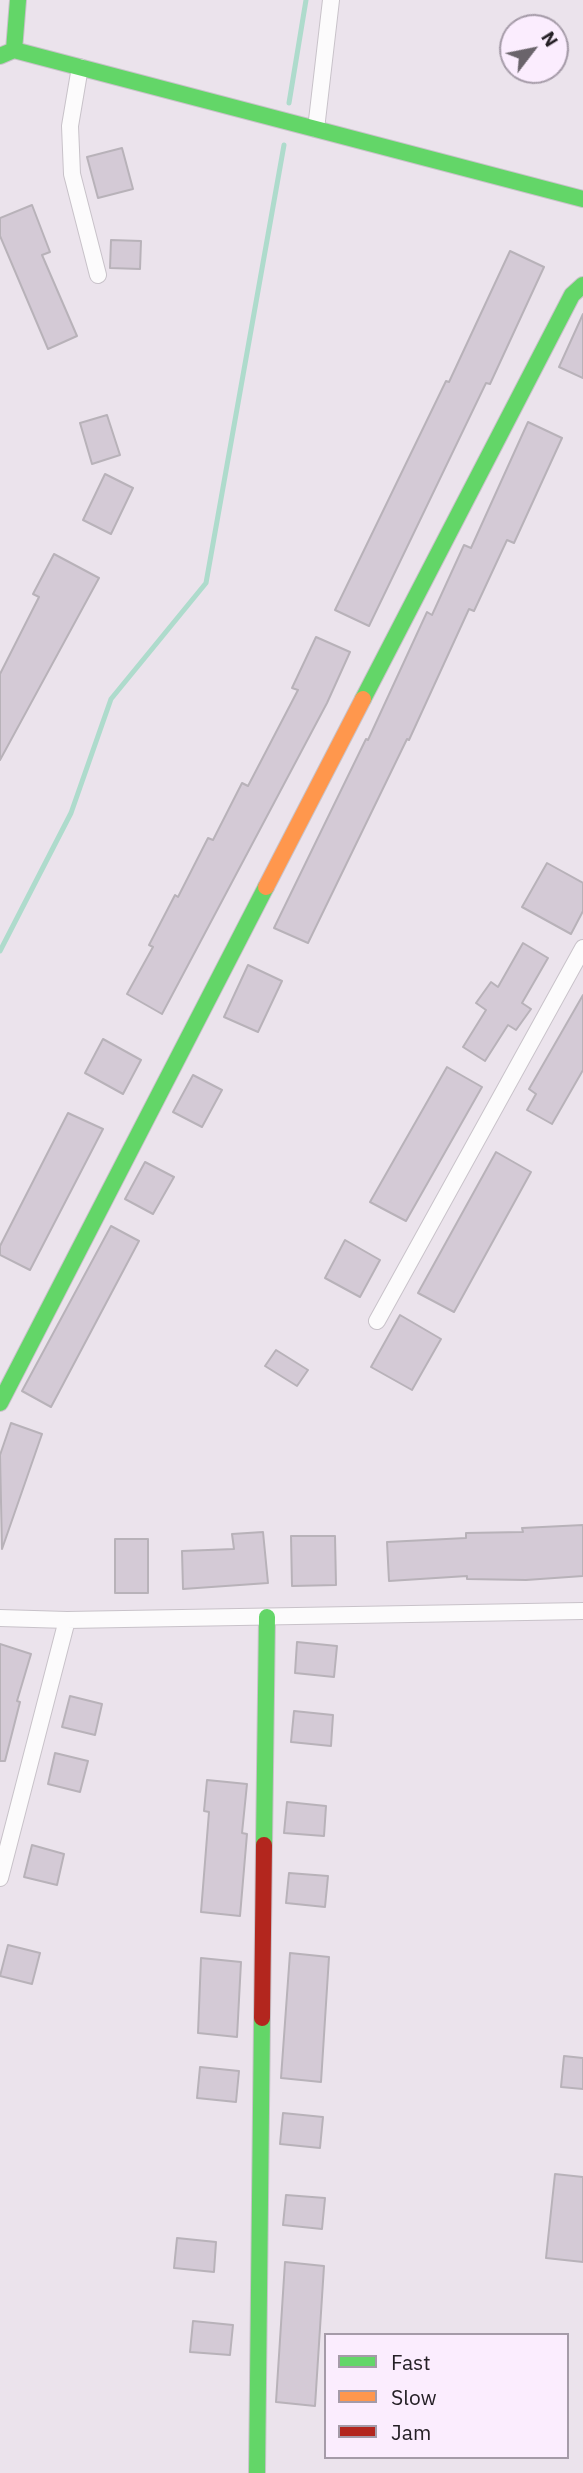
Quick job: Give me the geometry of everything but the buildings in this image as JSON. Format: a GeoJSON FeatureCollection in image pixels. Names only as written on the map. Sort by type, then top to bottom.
{"type":"FeatureCollection","features":[{"type":"Feature","properties":{"kind":"street"},"geometry":{"type":"LineString","coordinates":[[18,0],[7,53],[80,67],[583,199]]}},
{"type":"Feature","properties":{"kind":"street"},"geometry":{"type":"LineString","coordinates":[[316,129],[331,0]]}},
{"type":"Feature","properties":{"kind":"street"},"geometry":{"type":"LineString","coordinates":[[80,67],[70,126],[72,174],[98,275]]}},
{"type":"Feature","properties":{"kind":"street"},"geometry":{"type":"LineString","coordinates":[[0,1403],[572,295],[583,285]]}},
{"type":"Feature","properties":{"kind":"street"},"geometry":{"type":"LineString","coordinates":[[377,1321],[583,948]]}},
{"type":"Feature","properties":{"kind":"street"},"geometry":{"type":"LineString","coordinates":[[0,1618],[67,1620],[583,1611]]}},
{"type":"Feature","properties":{"kind":"street"},"geometry":{"type":"LineString","coordinates":[[257,2473],[267,1616]]}},
{"type":"Feature","properties":{"kind":"street"},"geometry":{"type":"LineString","coordinates":[[0,1878],[67,1620]]}},
{"type":"Feature","properties":{"kind":"waterway"},"geometry":{"type":"LineString","coordinates":[[289,103],[306,0]]}},
{"type":"Feature","properties":{"kind":"waterway"},"geometry":{"type":"LineString","coordinates":[[0,951],[71,813],[111,699],[206,583],[284,145]]}},
{"type":"Feature","properties":{"kind":"traffic: fast"},"geometry":{"type":"LineString","coordinates":[[14,50],[18,0]]}},
{"type":"Feature","properties":{"kind":"traffic: fast"},"geometry":{"type":"LineString","coordinates":[[0,56],[14,50],[583,199]]}},
{"type":"Feature","properties":{"kind":"traffic: fast"},"geometry":{"type":"LineString","coordinates":[[363,699],[572,295],[583,285]]}},
{"type":"Feature","properties":{"kind":"traffic: fast"},"geometry":{"type":"LineString","coordinates":[[0,1403],[266,887]]}},
{"type":"Feature","properties":{"kind":"traffic: fast"},"geometry":{"type":"LineString","coordinates":[[264,1845],[267,1617]]}},
{"type":"Feature","properties":{"kind":"traffic: fast"},"geometry":{"type":"LineString","coordinates":[[257,2473],[262,2018]]}},
{"type":"Feature","properties":{"kind":"traffic: slow"},"geometry":{"type":"LineString","coordinates":[[266,887],[363,699]]}},
{"type":"Feature","properties":{"kind":"traffic: jam"},"geometry":{"type":"LineString","coordinates":[[262,2018],[264,1845]]}}]}
